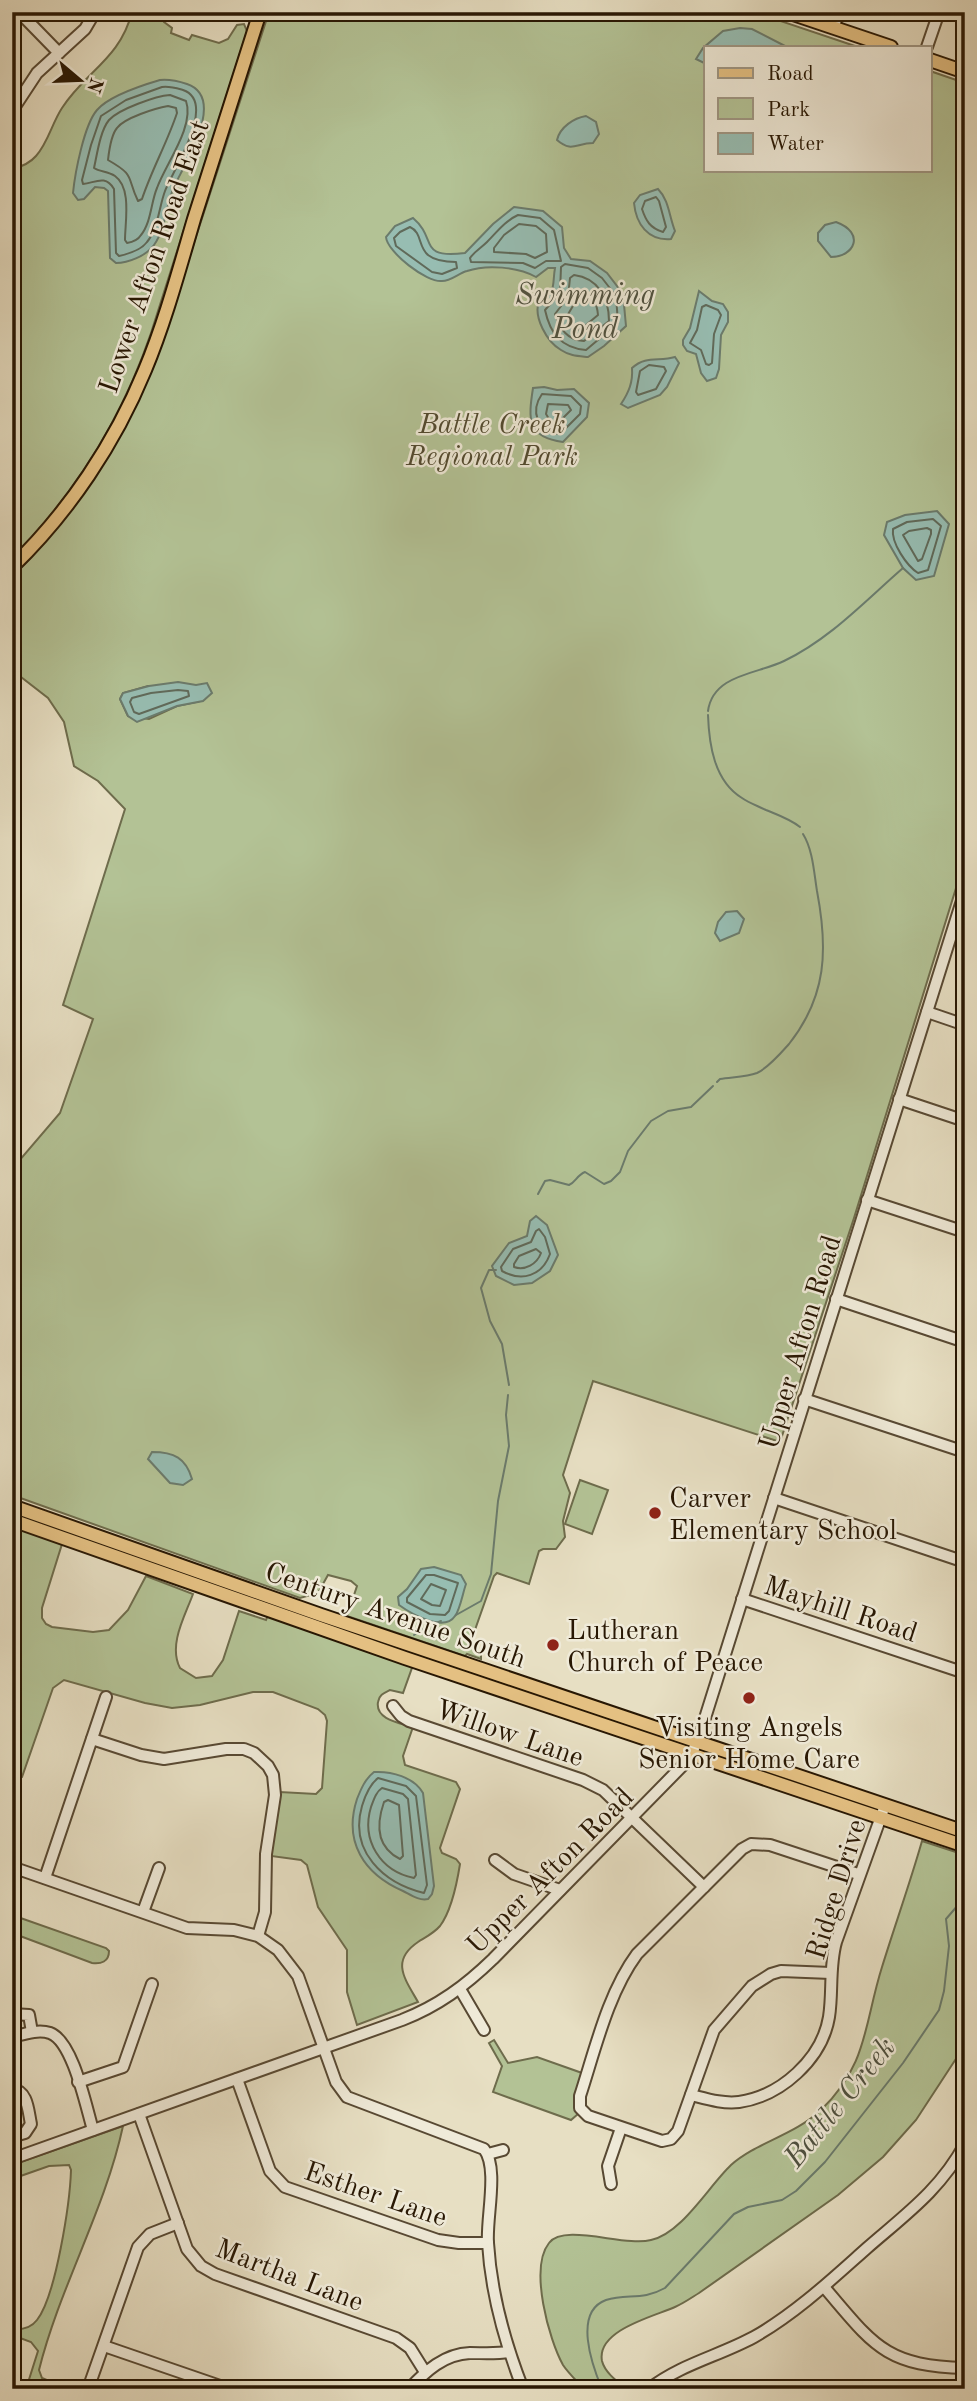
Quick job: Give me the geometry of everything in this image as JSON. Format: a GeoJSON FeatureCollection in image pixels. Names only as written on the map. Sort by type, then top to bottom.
{"type":"FeatureCollection","features":[{"type":"Feature","properties":{"kind":"main road","name":"Lower Afton Road East"},"geometry":{"type":"LineString","coordinates":[[12,567],[47,529],[89,473],[140,382],[260,12]]}},
{"type":"Feature","properties":{"kind":"main road"},"geometry":{"type":"LineString","coordinates":[[787,12],[888,46]]}},
{"type":"Feature","properties":{"kind":"main road"},"geometry":{"type":"LineString","coordinates":[[932,61],[965,72]]}},
{"type":"Feature","properties":{"kind":"main road","name":"Century Avenue South"},"geometry":{"type":"LineString","coordinates":[[12,1506],[694,1749]]}},
{"type":"Feature","properties":{"kind":"main road","name":"Century Avenue South"},"geometry":{"type":"LineString","coordinates":[[12,1520],[380,1649],[883,1811],[965,1832]]}},
{"type":"Feature","properties":{"kind":"main road","name":"Century Avenue South"},"geometry":{"type":"LineString","coordinates":[[883,1811],[965,1846]]}},
{"type":"Feature","properties":{"kind":"street"},"geometry":{"type":"LineString","coordinates":[[12,111],[37,73],[85,29],[95,12]]}},
{"type":"Feature","properties":{"kind":"street"},"geometry":{"type":"LineString","coordinates":[[833,28],[839,12]]}},
{"type":"Feature","properties":{"kind":"street"},"geometry":{"type":"LineString","coordinates":[[927,46],[939,12]]}},
{"type":"Feature","properties":{"kind":"street"},"geometry":{"type":"LineString","coordinates":[[22,15],[59,53]]}},
{"type":"Feature","properties":{"kind":"street","name":"Upper Afton Road"},"geometry":{"type":"LineString","coordinates":[[12,2159],[414,2015],[460,1989],[633,1817],[694,1749],[965,891]]}},
{"type":"Feature","properties":{"kind":"street"},"geometry":{"type":"LineString","coordinates":[[927,1012],[965,1025]]}},
{"type":"Feature","properties":{"kind":"street"},"geometry":{"type":"LineString","coordinates":[[899,1099],[965,1121]]}},
{"type":"Feature","properties":{"kind":"street"},"geometry":{"type":"LineString","coordinates":[[867,1200],[965,1232]]}},
{"type":"Feature","properties":{"kind":"street"},"geometry":{"type":"LineString","coordinates":[[836,1298],[965,1342]]}},
{"type":"Feature","properties":{"kind":"street"},"geometry":{"type":"LineString","coordinates":[[804,1399],[965,1452]]}},
{"type":"Feature","properties":{"kind":"street"},"geometry":{"type":"LineString","coordinates":[[774,1498],[965,1562]]}},
{"type":"Feature","properties":{"kind":"street","name":"Mayhill Road"},"geometry":{"type":"LineString","coordinates":[[742,1599],[965,1673]]}},
{"type":"Feature","properties":{"kind":"street"},"geometry":{"type":"LineString","coordinates":[[45,1878],[106,1697]]}},
{"type":"Feature","properties":{"kind":"street","name":"Willow Lane"},"geometry":{"type":"LineString","coordinates":[[393,1706],[409,1721],[583,1780],[603,1790],[704,1887]]}},
{"type":"Feature","properties":{"kind":"street"},"geometry":{"type":"LineString","coordinates":[[92,1739],[141,1755],[164,1759],[226,1749],[244,1749],[254,1753],[268,1766],[273,1775],[275,1795],[266,1854],[265,1912],[258,1936]]}},
{"type":"Feature","properties":{"kind":"street","name":"Ridge Drive"},"geometry":{"type":"LineString","coordinates":[[691,2095],[716,2101],[741,2101],[769,2092],[789,2080],[809,2060],[829,2017],[836,1942],[883,1811]]}},
{"type":"Feature","properties":{"kind":"street"},"geometry":{"type":"LineString","coordinates":[[831,1973],[780,1971],[752,1986],[714,2030],[678,2131],[671,2139],[662,2141],[621,2128],[588,2116],[580,2108],[580,2096],[625,1972],[637,1954],[742,1849],[751,1844],[762,1843],[859,1874]]}},
{"type":"Feature","properties":{"kind":"street"},"geometry":{"type":"LineString","coordinates":[[495,1860],[514,1874],[560,1891]]}},
{"type":"Feature","properties":{"kind":"street"},"geometry":{"type":"LineString","coordinates":[[12,1867],[187,1928],[207,1931],[234,1930],[258,1936],[278,1950],[298,1976],[336,2082],[347,2098],[479,2146],[488,2154],[491,2169],[488,2243],[509,2352],[523,2389]]}},
{"type":"Feature","properties":{"kind":"street"},"geometry":{"type":"LineString","coordinates":[[143,1912],[159,1868]]}},
{"type":"Feature","properties":{"kind":"street"},"geometry":{"type":"LineString","coordinates":[[78,2082],[123,2067],[152,1984]]}},
{"type":"Feature","properties":{"kind":"street"},"geometry":{"type":"LineString","coordinates":[[460,1989],[484,2030]]}},
{"type":"Feature","properties":{"kind":"street"},"geometry":{"type":"LineString","coordinates":[[12,2014],[29,2015],[32,2032]]}},
{"type":"Feature","properties":{"kind":"street"},"geometry":{"type":"LineString","coordinates":[[12,2037],[32,2032],[47,2032],[62,2041],[70,2056],[93,2130]]}},
{"type":"Feature","properties":{"kind":"street","name":"Esther Lane"},"geometry":{"type":"LineString","coordinates":[[237,2079],[270,2171],[285,2187],[438,2240],[488,2243]]}},
{"type":"Feature","properties":{"kind":"street"},"geometry":{"type":"LineString","coordinates":[[12,2089],[24,2096],[31,2124],[29,2130],[23,2134],[12,2133]]}},
{"type":"Feature","properties":{"kind":"street","name":"Martha Lane"},"geometry":{"type":"LineString","coordinates":[[139,2113],[187,2249],[201,2266],[215,2274],[396,2338],[410,2348],[425,2372]]}},
{"type":"Feature","properties":{"kind":"street"},"geometry":{"type":"LineString","coordinates":[[611,2184],[608,2166],[621,2128]]}},
{"type":"Feature","properties":{"kind":"street"},"geometry":{"type":"LineString","coordinates":[[649,2389],[674,2372],[752,2338],[790,2314],[935,2187],[950,2171],[965,2144]]}},
{"type":"Feature","properties":{"kind":"street"},"geometry":{"type":"LineString","coordinates":[[488,2154],[503,2150]]}},
{"type":"Feature","properties":{"kind":"street"},"geometry":{"type":"LineString","coordinates":[[88,2389],[138,2247],[150,2234],[178,2223]]}},
{"type":"Feature","properties":{"kind":"street"},"geometry":{"type":"LineString","coordinates":[[824,2287],[865,2335],[881,2349],[916,2364],[965,2368]]}},
{"type":"Feature","properties":{"kind":"street"},"geometry":{"type":"LineString","coordinates":[[104,2346],[229,2389]]}},
{"type":"Feature","properties":{"kind":"street"},"geometry":{"type":"LineString","coordinates":[[409,2389],[425,2372],[449,2357],[509,2352]]}},
{"type":"Feature","properties":{"kind":"green space"},"geometry":{"type":"Polygon","coordinates":[[[132,12],[164,12],[164,22],[172,28],[171,33],[189,40],[192,35],[219,43],[228,39],[237,25],[244,24],[247,31],[151,333],[126,395],[111,425],[76,481],[12,558],[12,169],[28,163],[40,151],[71,95],[119,42],[132,12]]]}},
{"type":"Feature","properties":{"kind":"green space","name":"Battle Creek Regional Park"},"geometry":{"type":"Polygon","coordinates":[[[269,12],[754,12],[855,46],[704,46],[704,172],[932,172],[932,72],[965,83],[965,859],[854,1218],[780,1442],[593,1381],[563,1475],[570,1493],[563,1521],[565,1537],[556,1549],[539,1551],[529,1584],[497,1573],[494,1576],[470,1644],[481,1654],[481,1659],[347,1616],[357,1586],[351,1581],[328,1575],[318,1593],[300,1598],[12,1495],[12,1169],[60,1113],[93,1019],[63,1005],[125,809],[98,781],[74,766],[64,722],[48,698],[12,670],[12,577],[76,503],[111,450],[155,363],[269,12]],[[148,686],[123,693],[120,699],[128,716],[149,719],[177,706],[196,702],[148,686]]]}},
{"type":"Feature","properties":{"kind":"green space"},"geometry":{"type":"Polygon","coordinates":[[[580,1480],[608,1490],[592,1534],[565,1524],[580,1480]]]}},
{"type":"Feature","properties":{"kind":"green space"},"geometry":{"type":"Polygon","coordinates":[[[12,1524],[62,1544],[42,1608],[42,1618],[52,1627],[93,1632],[109,1630],[128,1610],[146,1576],[193,1594],[179,1631],[176,1650],[180,1668],[196,1678],[212,1676],[223,1660],[239,1611],[266,1620],[268,1615],[413,1665],[403,1693],[390,1690],[384,1693],[378,1708],[390,1720],[413,1727],[403,1756],[405,1765],[456,1782],[460,1789],[440,1848],[442,1853],[456,1859],[460,1864],[451,1904],[440,1926],[409,1949],[402,1963],[405,1978],[418,2002],[357,2025],[347,1992],[347,1950],[318,1907],[307,1865],[301,1860],[271,1856],[280,1792],[316,1794],[322,1788],[327,1721],[318,1709],[273,1692],[253,1692],[200,1705],[172,1708],[64,1680],[53,1688],[22,1777],[12,1778],[12,1524]]]}},
{"type":"Feature","properties":{"kind":"green space"},"geometry":{"type":"Polygon","coordinates":[[[922,1841],[965,1855],[965,2045],[916,2120],[883,2157],[838,2195],[690,2299],[629,2326],[608,2341],[603,2350],[602,2361],[612,2377],[627,2389],[584,2389],[563,2365],[547,2322],[541,2269],[543,2254],[549,2243],[557,2237],[568,2235],[626,2241],[651,2240],[662,2236],[684,2219],[741,2157],[799,2126],[821,2110],[848,2077],[856,2060],[922,1841]]]}},
{"type":"Feature","properties":{"kind":"green space"},"geometry":{"type":"Polygon","coordinates":[[[12,1915],[106,1948],[109,1951],[108,1958],[101,1963],[92,1963],[12,1933],[12,1915]]]}},
{"type":"Feature","properties":{"kind":"green space"},"geometry":{"type":"Polygon","coordinates":[[[494,2040],[508,2063],[537,2057],[582,2073],[574,2101],[578,2114],[571,2120],[493,2092],[502,2066],[489,2043],[494,2040]]]}},
{"type":"Feature","properties":{"kind":"green space"},"geometry":{"type":"Polygon","coordinates":[[[123,2126],[105,2188],[58,2308],[39,2370],[42,2378],[68,2389],[26,2389],[38,2351],[31,2342],[12,2335],[12,2329],[23,2329],[32,2325],[44,2308],[61,2248],[71,2170],[69,2165],[49,2166],[12,2179],[12,2165],[123,2126]]]}},
{"type":"Feature","properties":{"kind":"water"},"geometry":{"type":"Polygon","coordinates":[[[752,29],[785,46],[705,46],[723,31],[752,29]]]}},
{"type":"Feature","properties":{"kind":"water"},"geometry":{"type":"Polygon","coordinates":[[[704,47],[704,63],[696,59],[704,47]]]}},
{"type":"Feature","properties":{"kind":"water"},"geometry":{"type":"Polygon","coordinates":[[[160,80],[184,83],[199,92],[204,103],[203,117],[193,149],[173,189],[158,239],[142,256],[116,263],[110,258],[108,191],[95,187],[84,199],[78,200],[73,193],[81,150],[92,117],[102,105],[160,80]]]}},
{"type":"Feature","properties":{"kind":"water"},"geometry":{"type":"Polygon","coordinates":[[[586,116],[596,122],[599,134],[593,143],[570,147],[557,140],[568,124],[586,116]]]}},
{"type":"Feature","properties":{"kind":"water"},"geometry":{"type":"Polygon","coordinates":[[[658,189],[667,203],[675,231],[671,239],[650,234],[637,218],[635,211],[634,203],[640,195],[658,189]]]}},
{"type":"Feature","properties":{"kind":"water","name":"Swimming Pond"},"geometry":{"type":"Polygon","coordinates":[[[514,207],[543,211],[562,227],[564,248],[571,259],[590,261],[607,273],[623,294],[626,326],[588,357],[571,355],[556,346],[546,335],[540,321],[539,301],[551,292],[555,268],[548,268],[536,277],[512,269],[493,267],[464,272],[445,281],[435,280],[418,272],[400,258],[386,237],[395,226],[413,218],[434,250],[450,254],[465,253],[514,207]]]}},
{"type":"Feature","properties":{"kind":"water"},"geometry":{"type":"Polygon","coordinates":[[[836,222],[851,232],[854,238],[851,249],[831,257],[818,241],[818,233],[825,225],[836,222]]]}},
{"type":"Feature","properties":{"kind":"water"},"geometry":{"type":"Polygon","coordinates":[[[699,291],[712,301],[723,304],[728,312],[728,322],[721,335],[719,369],[716,378],[707,381],[701,373],[696,354],[687,351],[683,345],[699,291]]]}},
{"type":"Feature","properties":{"kind":"water"},"geometry":{"type":"Polygon","coordinates":[[[675,357],[679,363],[660,395],[628,408],[621,404],[630,387],[632,368],[648,360],[675,357]]]}},
{"type":"Feature","properties":{"kind":"water"},"geometry":{"type":"Polygon","coordinates":[[[533,388],[557,390],[574,389],[589,403],[587,417],[563,442],[542,436],[533,425],[533,388]]]}},
{"type":"Feature","properties":{"kind":"water"},"geometry":{"type":"Polygon","coordinates":[[[937,511],[949,524],[934,576],[916,580],[903,568],[884,535],[887,522],[905,515],[937,511]]]}},
{"type":"Feature","properties":{"kind":"water"},"geometry":{"type":"Polygon","coordinates":[[[178,682],[196,685],[207,683],[212,693],[203,701],[177,706],[137,722],[128,716],[120,699],[123,693],[178,682]]]}},
{"type":"Feature","properties":{"kind":"water"},"geometry":{"type":"Polygon","coordinates":[[[737,911],[744,919],[739,933],[720,941],[715,933],[718,922],[726,912],[737,911]]]}},
{"type":"Feature","properties":{"kind":"water"},"geometry":{"type":"Polygon","coordinates":[[[536,1216],[547,1225],[558,1255],[550,1271],[532,1283],[514,1285],[496,1276],[492,1266],[509,1243],[527,1236],[530,1221],[536,1216]]]}},
{"type":"Feature","properties":{"kind":"water"},"geometry":{"type":"Polygon","coordinates":[[[152,1452],[167,1453],[183,1461],[192,1479],[183,1485],[170,1483],[148,1459],[152,1452]]]}},
{"type":"Feature","properties":{"kind":"water"},"geometry":{"type":"Polygon","coordinates":[[[434,1567],[461,1575],[466,1584],[457,1613],[450,1621],[443,1623],[427,1620],[399,1605],[398,1597],[421,1569],[434,1567]]]}},
{"type":"Feature","properties":{"kind":"water"},"geometry":{"type":"Polygon","coordinates":[[[374,1772],[402,1776],[419,1787],[423,1793],[434,1886],[428,1899],[415,1897],[389,1884],[377,1876],[360,1855],[355,1843],[353,1815],[362,1788],[374,1772]]]}},
{"type":"Feature","properties":{"kind":"waterway"},"geometry":{"type":"LineString","coordinates":[[708,711],[718,689],[727,682],[784,661],[817,642],[903,568]]}},
{"type":"Feature","properties":{"kind":"waterway"},"geometry":{"type":"LineString","coordinates":[[708,715],[712,750],[725,782],[745,800],[800,827]]}},
{"type":"Feature","properties":{"kind":"waterway"},"geometry":{"type":"LineString","coordinates":[[717,1082],[720,1079],[757,1073],[770,1064],[789,1044],[811,1008],[821,971],[823,933],[813,862],[803,834]]}},
{"type":"Feature","properties":{"kind":"waterway"},"geometry":{"type":"LineString","coordinates":[[538,1194],[545,1181],[569,1185],[585,1172],[604,1184],[611,1181],[620,1172],[628,1151],[651,1121],[668,1111],[691,1107],[713,1086]]}},
{"type":"Feature","properties":{"kind":"waterway"},"geometry":{"type":"LineString","coordinates":[[496,1270],[489,1270],[481,1288],[490,1321],[502,1344],[509,1385]]}},
{"type":"Feature","properties":{"kind":"waterway"},"geometry":{"type":"LineString","coordinates":[[456,1615],[481,1601],[491,1574],[498,1501],[509,1446],[506,1415],[508,1395]]}},
{"type":"Feature","properties":{"kind":"waterway"},"geometry":{"type":"LineString","coordinates":[[414,1635],[441,1621]]}},
{"type":"Feature","properties":{"kind":"waterway","name":"Battle Creek"},"geometry":{"type":"LineString","coordinates":[[602,2389],[588,2340],[590,2316],[596,2306],[606,2300],[642,2296],[665,2288],[734,2214],[748,2207],[782,2200],[796,2191],[825,2162],[903,2063],[939,2010],[949,1946],[946,1919],[965,1897]]}},
{"type":"Feature","properties":{"kind":"place","name":"Carver Elementary School"},"geometry":{"type":"Point","coordinates":[655,1513]}},
{"type":"Feature","properties":{"kind":"place","name":"Lutheran Church of Peace"},"geometry":{"type":"Point","coordinates":[553,1645]}},
{"type":"Feature","properties":{"kind":"place","name":"Visiting Angels Senior Home Care"},"geometry":{"type":"Point","coordinates":[749,1698]}}]}
